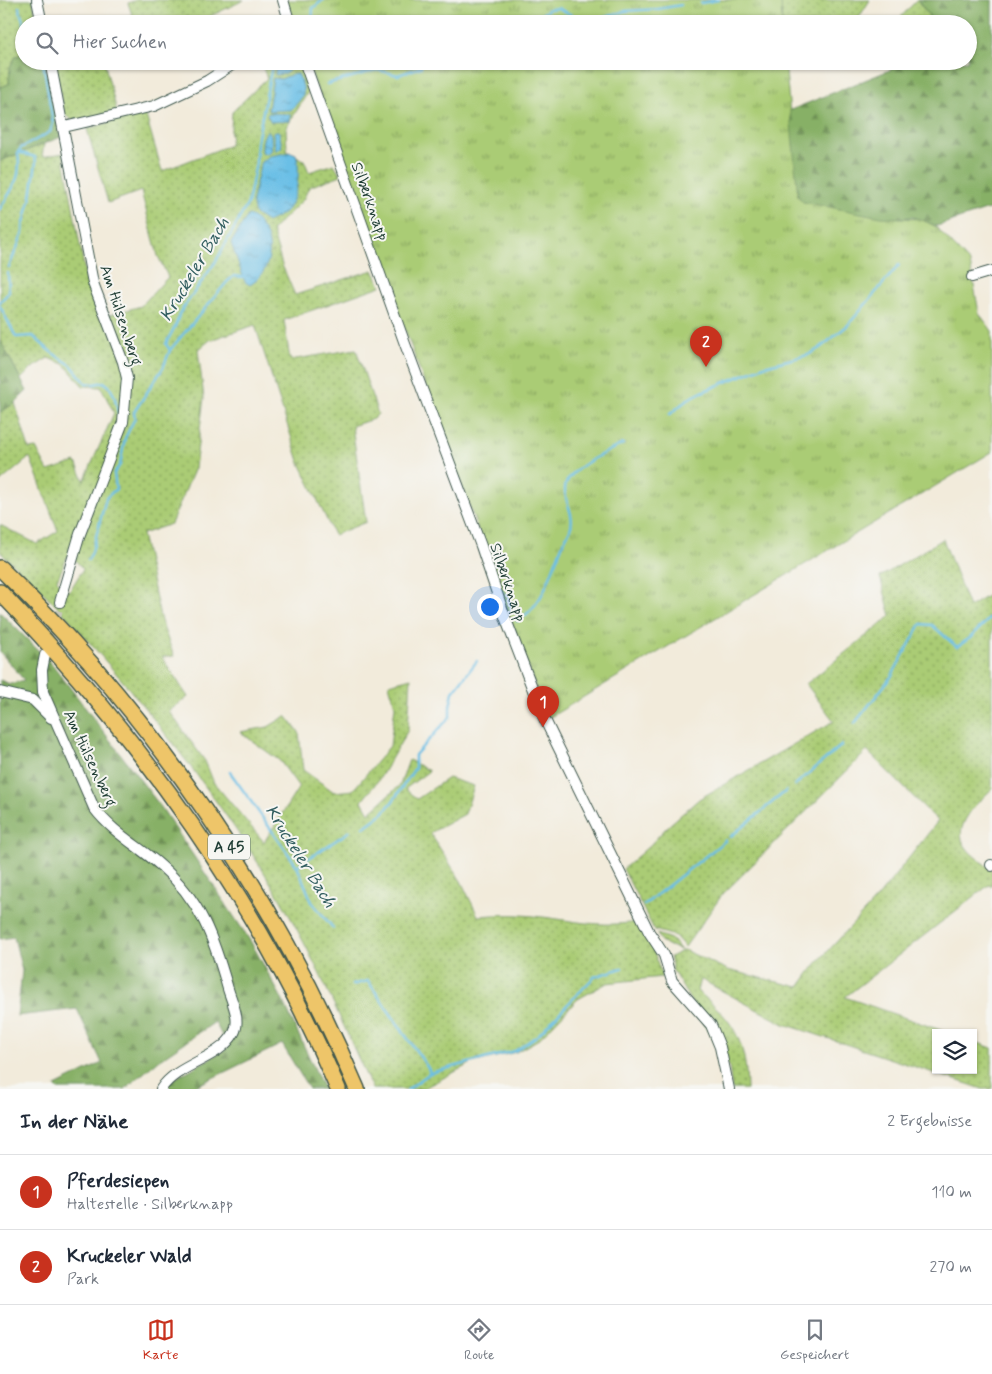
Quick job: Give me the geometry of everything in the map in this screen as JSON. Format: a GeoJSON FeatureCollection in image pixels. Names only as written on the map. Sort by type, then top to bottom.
{"type":"FeatureCollection","features":[{"type":"Feature","properties":{"kind":"highway","name":"A 45"},"geometry":{"type":"LineString","coordinates":[[0,568],[61,630],[109,686],[142,725],[201,805],[283,937],[328,1022],[358,1089]]}},
{"type":"Feature","properties":{"kind":"highway","name":"A 45"},"geometry":{"type":"LineString","coordinates":[[0,592],[52,647],[98,700],[163,782],[193,824],[266,944],[313,1033],[338,1089]]}},
{"type":"Feature","properties":{"kind":"street"},"geometry":{"type":"LineString","coordinates":[[37,0],[40,15]]}},
{"type":"Feature","properties":{"kind":"street"},"geometry":{"type":"LineString","coordinates":[[283,0],[287,15]]}},
{"type":"Feature","properties":{"kind":"street","name":"Am Hülsenberg"},"geometry":{"type":"LineString","coordinates":[[52,70],[93,283],[123,362],[127,378],[123,422],[80,534],[60,602]]}},
{"type":"Feature","properties":{"kind":"street"},"geometry":{"type":"LineString","coordinates":[[64,127],[154,106],[207,81],[224,70]]}},
{"type":"Feature","properties":{"kind":"street","name":"Silberknapp"},"geometry":{"type":"LineString","coordinates":[[307,70],[405,344],[481,546],[504,617],[543,716],[649,932],[664,955],[672,981],[711,1025],[720,1047],[729,1089]]}},
{"type":"Feature","properties":{"kind":"street"},"geometry":{"type":"LineString","coordinates":[[972,277],[992,271]]}},
{"type":"Feature","properties":{"kind":"street","name":"Am Hülsenberg"},"geometry":{"type":"LineString","coordinates":[[46,655],[42,670],[43,692],[94,808],[105,822],[161,865],[193,900],[205,920],[217,949],[237,1021],[236,1030],[228,1043],[173,1075],[161,1089]]}},
{"type":"Feature","properties":{"kind":"street"},"geometry":{"type":"LineString","coordinates":[[0,692],[33,700],[59,727]]}},
{"type":"Feature","properties":{"kind":"green space"},"geometry":{"type":"Polygon","coordinates":[[[0,0],[33,0],[36,15],[15,15],[15,58],[10,67],[9,84],[0,87],[0,0]]]}},
{"type":"Feature","properties":{"kind":"green space"},"geometry":{"type":"Polygon","coordinates":[[[136,0],[244,0],[213,15],[132,15],[128,3],[136,0]]]}},
{"type":"Feature","properties":{"kind":"green space"},"geometry":{"type":"Polygon","coordinates":[[[286,0],[781,0],[782,15],[291,15],[286,0]]]}},
{"type":"Feature","properties":{"kind":"green space"},"geometry":{"type":"Polygon","coordinates":[[[695,0],[870,0],[861,15],[698,15],[695,0]]]}},
{"type":"Feature","properties":{"kind":"green space"},"geometry":{"type":"Polygon","coordinates":[[[917,0],[928,15],[903,15],[917,0]]]}},
{"type":"Feature","properties":{"kind":"green space"},"geometry":{"type":"Polygon","coordinates":[[[918,0],[992,0],[992,208],[937,226],[913,217],[885,219],[804,204],[798,197],[788,111],[890,70],[977,70],[977,15],[929,15],[918,0]]]}},
{"type":"Feature","properties":{"kind":"green space"},"geometry":{"type":"Polygon","coordinates":[[[15,58],[15,70],[47,70],[61,137],[0,161],[0,87],[9,84],[10,67],[15,58]]]}},
{"type":"Feature","properties":{"kind":"green space"},"geometry":{"type":"Polygon","coordinates":[[[55,70],[106,70],[117,112],[73,121],[65,115],[55,70]]]}},
{"type":"Feature","properties":{"kind":"green space"},"geometry":{"type":"Polygon","coordinates":[[[264,70],[301,70],[310,89],[286,128],[287,151],[304,160],[309,172],[334,164],[341,175],[309,187],[303,200],[272,230],[282,265],[295,295],[373,270],[381,286],[284,320],[290,360],[356,349],[378,414],[373,419],[352,426],[366,522],[334,535],[299,461],[255,325],[210,340],[198,350],[204,398],[195,468],[171,524],[142,534],[161,621],[174,656],[162,657],[188,697],[169,711],[205,761],[214,783],[264,842],[299,787],[280,761],[240,732],[268,727],[286,716],[299,732],[303,770],[334,792],[353,790],[390,746],[395,706],[389,684],[411,678],[408,730],[380,778],[362,801],[369,813],[400,785],[409,760],[429,771],[405,789],[417,799],[448,778],[474,786],[465,814],[430,833],[461,881],[478,916],[520,915],[605,924],[637,922],[653,948],[662,977],[607,983],[578,999],[539,1039],[516,1052],[472,1063],[422,1089],[372,1089],[334,1005],[293,922],[240,835],[168,737],[90,643],[40,589],[0,552],[0,525],[37,544],[58,531],[30,457],[0,482],[0,412],[15,403],[29,449],[36,448],[48,471],[76,462],[84,481],[114,413],[101,387],[83,386],[64,364],[48,358],[32,368],[21,379],[0,340],[0,161],[44,144],[42,157],[63,153],[87,283],[99,318],[141,306],[168,277],[158,256],[141,191],[108,203],[87,129],[145,112],[162,171],[230,145],[232,112],[267,78],[264,70]],[[69,553],[57,580],[69,592],[83,569],[69,553]]]}},
{"type":"Feature","properties":{"kind":"green space"},"geometry":{"type":"Polygon","coordinates":[[[310,70],[786,70],[798,196],[803,202],[881,217],[920,219],[935,226],[970,263],[979,313],[992,331],[992,452],[547,719],[310,70]]]}},
{"type":"Feature","properties":{"kind":"green space"},"geometry":{"type":"Polygon","coordinates":[[[0,340],[27,391],[15,403],[0,412],[0,340]]]}},
{"type":"Feature","properties":{"kind":"green space"},"geometry":{"type":"Polygon","coordinates":[[[943,539],[969,607],[992,593],[992,789],[968,815],[961,831],[966,847],[992,870],[992,887],[989,885],[845,997],[937,1029],[932,1029],[932,1072],[784,1024],[700,979],[697,991],[729,1022],[736,1032],[744,1057],[747,1089],[732,1089],[729,1066],[673,971],[670,957],[684,950],[728,970],[799,987],[815,965],[878,897],[938,821],[867,751],[722,895],[685,947],[675,936],[654,930],[623,869],[699,799],[834,721],[806,684],[891,616],[880,577],[943,539]]]}},
{"type":"Feature","properties":{"kind":"green space"},"geometry":{"type":"Polygon","coordinates":[[[0,612],[52,664],[161,807],[251,942],[281,997],[324,1089],[309,1089],[282,1044],[190,1089],[163,1089],[167,1083],[228,1048],[215,1022],[159,1060],[125,1089],[57,1089],[55,1086],[102,1063],[77,1009],[17,1016],[22,971],[14,937],[0,939],[0,680],[10,684],[24,680],[0,652],[0,612]]]}},
{"type":"Feature","properties":{"kind":"green space"},"geometry":{"type":"Polygon","coordinates":[[[657,934],[671,939],[681,950],[662,943],[657,934]]]}},
{"type":"Feature","properties":{"kind":"green space"},"geometry":{"type":"Polygon","coordinates":[[[977,1042],[992,1048],[992,1089],[983,1089],[937,1074],[977,1074],[977,1042]]]}},
{"type":"Feature","properties":{"kind":"water"},"geometry":{"type":"Polygon","coordinates":[[[275,70],[289,70],[285,74],[275,75],[275,70]]]}},
{"type":"Feature","properties":{"kind":"water"},"geometry":{"type":"Polygon","coordinates":[[[298,74],[303,86],[302,98],[291,110],[268,111],[273,78],[281,79],[298,74]]]}},
{"type":"Feature","properties":{"kind":"water"},"geometry":{"type":"Polygon","coordinates":[[[269,113],[290,114],[290,121],[271,122],[267,115],[269,113]]]}},
{"type":"Feature","properties":{"kind":"water"},"geometry":{"type":"Polygon","coordinates":[[[268,130],[271,135],[272,150],[266,154],[262,152],[262,143],[268,130]]]}},
{"type":"Feature","properties":{"kind":"water"},"geometry":{"type":"Polygon","coordinates":[[[279,131],[282,147],[276,151],[273,133],[279,131]]]}},
{"type":"Feature","properties":{"kind":"water"},"geometry":{"type":"Polygon","coordinates":[[[291,152],[296,154],[298,168],[296,192],[285,212],[267,222],[255,214],[252,201],[261,162],[270,156],[291,152]]]}},
{"type":"Feature","properties":{"kind":"water"},"geometry":{"type":"Polygon","coordinates":[[[248,215],[256,220],[265,232],[269,248],[269,257],[263,273],[250,285],[245,282],[231,243],[248,215]]]}},
{"type":"Feature","properties":{"kind":"waterway","name":"Kruckeler Bach"},"geometry":{"type":"LineString","coordinates":[[313,15],[313,8],[323,0]]}},
{"type":"Feature","properties":{"kind":"waterway"},"geometry":{"type":"LineString","coordinates":[[701,3],[718,0]]}},
{"type":"Feature","properties":{"kind":"waterway"},"geometry":{"type":"LineString","coordinates":[[612,15],[625,11],[658,9],[681,5]]}},
{"type":"Feature","properties":{"kind":"waterway"},"geometry":{"type":"LineString","coordinates":[[19,7],[21,15]]}},
{"type":"Feature","properties":{"kind":"waterway"},"geometry":{"type":"LineString","coordinates":[[541,15],[549,9],[558,8],[572,15]]}},
{"type":"Feature","properties":{"kind":"waterway"},"geometry":{"type":"LineString","coordinates":[[0,209],[17,176],[19,169],[18,152],[21,148],[50,132],[53,123],[44,70]]}},
{"type":"Feature","properties":{"kind":"waterway","name":"Kruckeler Bach"},"geometry":{"type":"LineString","coordinates":[[88,560],[92,552],[106,498],[116,489],[114,473],[120,465],[125,438],[135,418],[134,412],[163,368],[170,350],[166,344],[176,326],[179,314],[216,261],[248,203],[256,163],[257,142],[271,70]]}},
{"type":"Feature","properties":{"kind":"waterway"},"geometry":{"type":"LineString","coordinates":[[327,84],[377,70]]}},
{"type":"Feature","properties":{"kind":"waterway"},"geometry":{"type":"LineString","coordinates":[[377,70],[398,75],[412,70]]}},
{"type":"Feature","properties":{"kind":"waterway"},"geometry":{"type":"LineString","coordinates":[[9,267],[23,233],[36,162],[35,157],[18,152]]}},
{"type":"Feature","properties":{"kind":"waterway"},"geometry":{"type":"LineString","coordinates":[[669,415],[688,399],[702,392],[764,366],[808,355],[820,348],[848,325],[899,265]]}},
{"type":"Feature","properties":{"kind":"waterway"},"geometry":{"type":"LineString","coordinates":[[0,302],[9,292],[8,273]]}},
{"type":"Feature","properties":{"kind":"waterway"},"geometry":{"type":"LineString","coordinates":[[170,350],[227,282],[234,276],[243,277]]}},
{"type":"Feature","properties":{"kind":"waterway"},"geometry":{"type":"LineString","coordinates":[[0,306],[16,337],[33,336],[51,352],[71,365],[86,383],[104,382],[109,386],[114,395],[119,416]]}},
{"type":"Feature","properties":{"kind":"waterway"},"geometry":{"type":"LineString","coordinates":[[517,621],[528,613],[544,592],[570,530],[572,519],[565,493],[567,481],[572,474],[589,462],[623,444]]}},
{"type":"Feature","properties":{"kind":"waterway"},"geometry":{"type":"LineString","coordinates":[[855,723],[891,677],[921,624],[932,625],[957,647],[970,638],[992,616]]}},
{"type":"Feature","properties":{"kind":"waterway"},"geometry":{"type":"LineString","coordinates":[[364,827],[383,813],[393,801],[415,768],[415,755],[450,717],[453,692],[477,661]]}},
{"type":"Feature","properties":{"kind":"waterway"},"geometry":{"type":"LineString","coordinates":[[795,785],[842,745]]}},
{"type":"Feature","properties":{"kind":"waterway","name":"Kruckeler Bach"},"geometry":{"type":"LineString","coordinates":[[230,772],[297,866],[312,902],[333,928]]}},
{"type":"Feature","properties":{"kind":"waterway"},"geometry":{"type":"LineString","coordinates":[[730,837],[786,791]]}},
{"type":"Feature","properties":{"kind":"waterway"},"geometry":{"type":"LineString","coordinates":[[297,866],[350,831]]}},
{"type":"Feature","properties":{"kind":"waterway"},"geometry":{"type":"LineString","coordinates":[[644,905],[726,840]]}},
{"type":"Feature","properties":{"kind":"waterway"},"geometry":{"type":"LineString","coordinates":[[430,1073],[515,1051],[538,1035],[594,977],[622,968]]}},
{"type":"Feature","properties":{"kind":"waterway","name":"Kruckeler Bach"},"geometry":{"type":"LineString","coordinates":[[352,985],[368,981],[428,1068],[430,1073],[408,1089]]}},
{"type":"Feature","properties":{"kind":"tunnel"},"geometry":{"type":"LineString","coordinates":[[47,649],[60,602]]}},
{"type":"Feature","properties":{"kind":"place","name":"Kruckeler Wald"},"geometry":{"type":"Point","coordinates":[706,367]}},
{"type":"Feature","properties":{"kind":"place","name":"Pferdesiepen"},"geometry":{"type":"Point","coordinates":[543,727]}}]}
